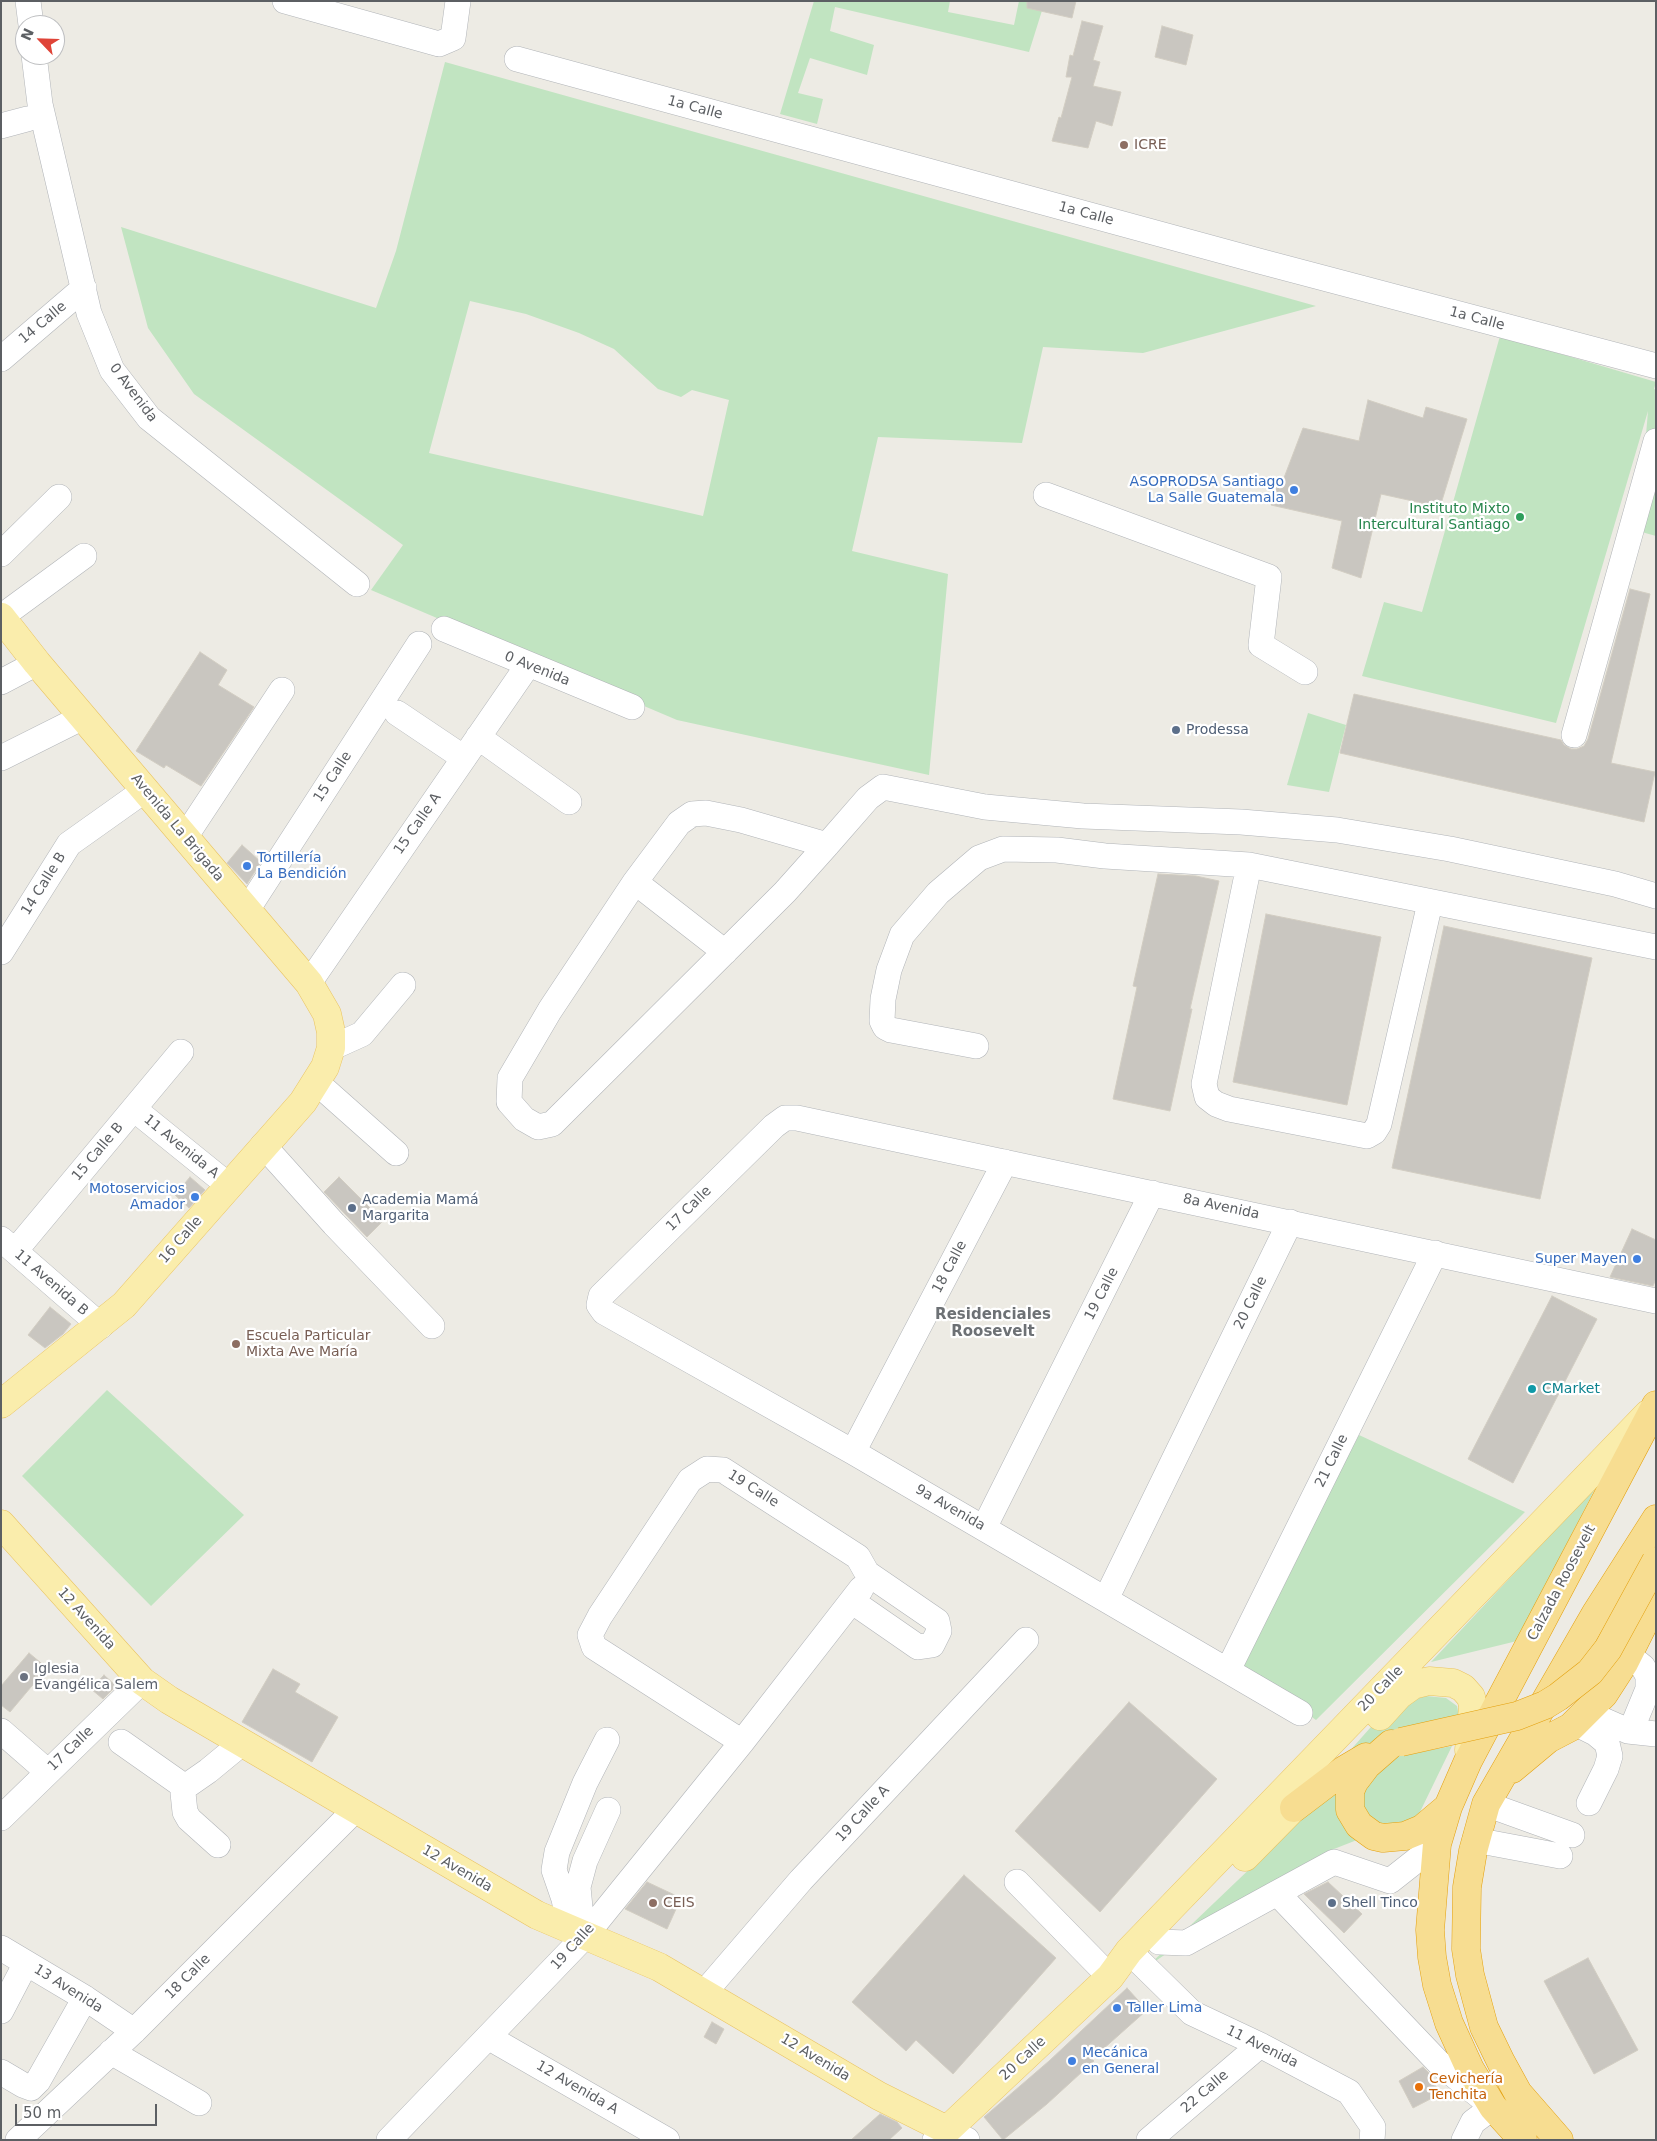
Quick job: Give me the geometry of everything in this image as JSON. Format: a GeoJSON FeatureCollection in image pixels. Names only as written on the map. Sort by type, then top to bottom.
{"type":"FeatureCollection","features":[{"type":"Feature","properties":{"kind":"highway","name":"Calzada Roosevelt"},"geometry":{"type":"LineString","coordinates":[[1523,2140],[1494,2107],[1470,2069],[1449,2023],[1437,1985],[1430,1930],[1437,1844],[1448,1808],[1468,1761],[1656,1405]]}},
{"type":"Feature","properties":{"kind":"highway"},"geometry":{"type":"LineString","coordinates":[[1559,2140],[1518,2093],[1484,2027],[1470,1975],[1465,1923],[1467,1887],[1475,1840],[1486,1804],[1504,1776],[1596,1613],[1656,1519]]}},
{"type":"Feature","properties":{"kind":"highway"},"geometry":{"type":"LineString","coordinates":[[1294,1808],[1344,1770],[1373,1752],[1396,1743],[1517,1716],[1545,1705],[1558,1697],[1590,1672],[1608,1649],[1656,1561]]}},
{"type":"Feature","properties":{"kind":"highway"},"geometry":{"type":"LineString","coordinates":[[1504,1776],[1548,1740],[1581,1718],[1604,1694],[1628,1655],[1649,1631],[1656,1599]]}},
{"type":"Feature","properties":{"kind":"highway"},"geometry":{"type":"LineString","coordinates":[[1396,1743],[1367,1765],[1354,1782],[1350,1791],[1350,1810],[1359,1825],[1374,1836],[1383,1838],[1405,1836],[1422,1829],[1448,1808]]}},
{"type":"Feature","properties":{"kind":"main road","name":"Avenida La Brigada"},"geometry":{"type":"LineString","coordinates":[[1,617],[37,663],[309,983],[327,1014],[331,1032],[331,1048]]}},
{"type":"Feature","properties":{"kind":"main road","name":"16 Calle"},"geometry":{"type":"LineString","coordinates":[[2,1403],[101,1326],[124,1305],[263,1145],[304,1102],[325,1067],[331,1048]]}},
{"type":"Feature","properties":{"kind":"main road","name":"20 Calle"},"geometry":{"type":"LineString","coordinates":[[949,2137],[1110,1977],[1129,1951],[1656,1405]]}},
{"type":"Feature","properties":{"kind":"main road","name":"12 Avenida"},"geometry":{"type":"LineString","coordinates":[[1,1524],[142,1681],[169,1700],[537,1915],[658,1967],[949,2137]]}},
{"type":"Feature","properties":{"kind":"main road","name":"20 Calle"},"geometry":{"type":"LineString","coordinates":[[1110,1977],[1139,1961],[1159,1942],[1294,1808],[1399,1695],[1421,1683],[1441,1681],[1454,1683],[1463,1688],[1471,1697],[1474,1706],[1468,1761]]}},
{"type":"Feature","properties":{"kind":"street"},"geometry":{"type":"LineString","coordinates":[[28,1],[30,15]]}},
{"type":"Feature","properties":{"kind":"street"},"geometry":{"type":"LineString","coordinates":[[285,1],[358,11],[439,44],[453,38],[458,1]]}},
{"type":"Feature","properties":{"kind":"street","name":"1a Calle"},"geometry":{"type":"LineString","coordinates":[[517,59],[1261,250],[1656,366]]}},
{"type":"Feature","properties":{"kind":"street","name":"0 Avenida"},"geometry":{"type":"LineString","coordinates":[[35,65],[40,104],[90,313],[112,370],[149,418],[357,584]]}},
{"type":"Feature","properties":{"kind":"street"},"geometry":{"type":"LineString","coordinates":[[1,126],[27,119]]}},
{"type":"Feature","properties":{"kind":"street","name":"14 Calle"},"geometry":{"type":"LineString","coordinates":[[1,359],[84,288]]}},
{"type":"Feature","properties":{"kind":"street"},"geometry":{"type":"LineString","coordinates":[[1574,735],[1656,440]]}},
{"type":"Feature","properties":{"kind":"street"},"geometry":{"type":"LineString","coordinates":[[1046,495],[1269,577],[1261,645],[1306,672]]}},
{"type":"Feature","properties":{"kind":"street"},"geometry":{"type":"LineString","coordinates":[[1,554],[59,497]]}},
{"type":"Feature","properties":{"kind":"street"},"geometry":{"type":"LineString","coordinates":[[1,617],[84,556]]}},
{"type":"Feature","properties":{"kind":"street","name":"0 Avenida"},"geometry":{"type":"LineString","coordinates":[[444,629],[632,707]]}},
{"type":"Feature","properties":{"kind":"street","name":"15 Calle"},"geometry":{"type":"LineString","coordinates":[[247,910],[418,644]]}},
{"type":"Feature","properties":{"kind":"street"},"geometry":{"type":"LineString","coordinates":[[1,682],[37,663]]}},
{"type":"Feature","properties":{"kind":"street","name":"15 Calle A"},"geometry":{"type":"LineString","coordinates":[[309,983],[528,665]]}},
{"type":"Feature","properties":{"kind":"street"},"geometry":{"type":"LineString","coordinates":[[185,837],[282,690]]}},
{"type":"Feature","properties":{"kind":"street"},"geometry":{"type":"LineString","coordinates":[[397,713],[464,758]]}},
{"type":"Feature","properties":{"kind":"street"},"geometry":{"type":"LineString","coordinates":[[1,758],[83,716]]}},
{"type":"Feature","properties":{"kind":"street"},"geometry":{"type":"LineString","coordinates":[[478,737],[569,802]]}},
{"type":"Feature","properties":{"kind":"street"},"geometry":{"type":"LineString","coordinates":[[827,845],[706,812],[692,814],[679,823],[635,882],[550,1010],[510,1078],[509,1102],[524,1119],[538,1127],[552,1124],[785,892],[827,845],[868,798],[883,787],[985,807],[1083,816],[1241,822],[1337,830],[1450,849],[1615,884],[1656,896]]}},
{"type":"Feature","properties":{"kind":"street","name":"14 Calle B"},"geometry":{"type":"LineString","coordinates":[[1,952],[69,844],[145,790]]}},
{"type":"Feature","properties":{"kind":"street"},"geometry":{"type":"LineString","coordinates":[[976,1046],[891,1030],[885,1027],[882,1022],[883,999],[902,935],[938,893],[979,858],[1003,849],[1057,850],[1105,856],[1248,865],[1656,947]]}},
{"type":"Feature","properties":{"kind":"street"},"geometry":{"type":"LineString","coordinates":[[1248,865],[1204,1084],[1207,1096],[1216,1104],[1229,1109],[1366,1136],[1374,1132],[1379,1124],[1430,903]]}},
{"type":"Feature","properties":{"kind":"street"},"geometry":{"type":"LineString","coordinates":[[635,882],[724,952]]}},
{"type":"Feature","properties":{"kind":"street"},"geometry":{"type":"LineString","coordinates":[[331,1048],[362,1034],[403,985]]}},
{"type":"Feature","properties":{"kind":"street","name":"15 Calle B"},"geometry":{"type":"LineString","coordinates":[[8,1245],[134,1109],[181,1052]]}},
{"type":"Feature","properties":{"kind":"street"},"geometry":{"type":"LineString","coordinates":[[316,1082],[396,1154]]}},
{"type":"Feature","properties":{"kind":"street","name":"11 Avenida A"},"geometry":{"type":"LineString","coordinates":[[134,1109],[228,1186]]}},
{"type":"Feature","properties":{"kind":"street","name":"8a Avenida"},"geometry":{"type":"LineString","coordinates":[[785,1118],[797,1118],[1435,1252],[1656,1301]]}},
{"type":"Feature","properties":{"kind":"street","name":"17 Calle"},"geometry":{"type":"LineString","coordinates":[[599,1304],[601,1296],[774,1126],[785,1118]]}},
{"type":"Feature","properties":{"kind":"street"},"geometry":{"type":"LineString","coordinates":[[263,1145],[334,1224],[432,1326]]}},
{"type":"Feature","properties":{"kind":"street","name":"18 Calle"},"geometry":{"type":"LineString","coordinates":[[853,1452],[1004,1162]]}},
{"type":"Feature","properties":{"kind":"street","name":"19 Calle"},"geometry":{"type":"LineString","coordinates":[[984,1528],[1152,1193]]}},
{"type":"Feature","properties":{"kind":"street","name":"20 Calle"},"geometry":{"type":"LineString","coordinates":[[1106,1599],[1290,1222]]}},
{"type":"Feature","properties":{"kind":"street","name":"11 Avenida B"},"geometry":{"type":"LineString","coordinates":[[8,1245],[101,1326]]}},
{"type":"Feature","properties":{"kind":"street","name":"21 Calle"},"geometry":{"type":"LineString","coordinates":[[1228,1670],[1435,1252]]}},
{"type":"Feature","properties":{"kind":"street","name":"9a Avenida"},"geometry":{"type":"LineString","coordinates":[[599,1304],[604,1312],[853,1452],[1300,1713]]}},
{"type":"Feature","properties":{"kind":"street","name":"19 Calle"},"geometry":{"type":"LineString","coordinates":[[389,2140],[488,2037],[742,1742],[860,1593],[867,1573],[858,1556],[723,1470],[707,1469],[690,1480],[600,1616],[590,1635],[594,1647],[742,1742]]}},
{"type":"Feature","properties":{"kind":"street"},"geometry":{"type":"LineString","coordinates":[[853,1602],[918,1647],[932,1645],[939,1631],[937,1621],[867,1573]]}},
{"type":"Feature","properties":{"kind":"street","name":"19 Calle A"},"geometry":{"type":"LineString","coordinates":[[704,1993],[800,1880],[1026,1640]]}},
{"type":"Feature","properties":{"kind":"street"},"geometry":{"type":"LineString","coordinates":[[1628,1655],[1643,1667],[1648,1676],[1648,1689],[1634,1723],[1628,1731]]}},
{"type":"Feature","properties":{"kind":"street","name":"17 Calle"},"geometry":{"type":"LineString","coordinates":[[1,1818],[142,1681]]}},
{"type":"Feature","properties":{"kind":"street"},"geometry":{"type":"LineString","coordinates":[[1581,1718],[1628,1731],[1656,1734]]}},
{"type":"Feature","properties":{"kind":"street"},"geometry":{"type":"LineString","coordinates":[[1581,1718],[1607,1743],[1610,1756],[1606,1769],[1589,1803]]}},
{"type":"Feature","properties":{"kind":"street"},"geometry":{"type":"LineString","coordinates":[[1,1731],[48,1772]]}},
{"type":"Feature","properties":{"kind":"street"},"geometry":{"type":"LineString","coordinates":[[577,1932],[554,1870],[557,1852],[584,1782],[608,1740]]}},
{"type":"Feature","properties":{"kind":"street"},"geometry":{"type":"LineString","coordinates":[[121,1742],[185,1787]]}},
{"type":"Feature","properties":{"kind":"street"},"geometry":{"type":"LineString","coordinates":[[218,1845],[189,1819],[183,1803],[185,1787],[242,1744]]}},
{"type":"Feature","properties":{"kind":"street"},"geometry":{"type":"LineString","coordinates":[[1475,1840],[1566,1845],[1486,1804]]}},
{"type":"Feature","properties":{"kind":"street","name":"18 Calle"},"geometry":{"type":"LineString","coordinates":[[18,2140],[134,2031],[355,1810]]}},
{"type":"Feature","properties":{"kind":"street"},"geometry":{"type":"LineString","coordinates":[[577,1932],[578,1887],[585,1861],[608,1810]]}},
{"type":"Feature","properties":{"kind":"street"},"geometry":{"type":"LineString","coordinates":[[1159,1942],[1186,1943],[1334,1862],[1390,1881],[1437,1844]]}},
{"type":"Feature","properties":{"kind":"street"},"geometry":{"type":"LineString","coordinates":[[1016,1882],[1110,1977]]}},
{"type":"Feature","properties":{"kind":"street"},"geometry":{"type":"LineString","coordinates":[[1277,1893],[1439,2063],[1494,2107],[1474,2122],[1464,2140]]}},
{"type":"Feature","properties":{"kind":"street","name":"13 Avenida"},"geometry":{"type":"LineString","coordinates":[[1,1948],[86,1998],[134,2031]]}},
{"type":"Feature","properties":{"kind":"street","name":"11 Avenida"},"geometry":{"type":"LineString","coordinates":[[1139,1961],[1192,2013],[1260,2044],[1349,2092],[1373,2127],[1372,2140]]}},
{"type":"Feature","properties":{"kind":"street"},"geometry":{"type":"LineString","coordinates":[[1,2011],[26,1962]]}},
{"type":"Feature","properties":{"kind":"street"},"geometry":{"type":"LineString","coordinates":[[1,2072],[31,2088],[38,2081],[86,1998]]}},
{"type":"Feature","properties":{"kind":"street","name":"12 Avenida A"},"geometry":{"type":"LineString","coordinates":[[488,2037],[667,2140]]}},
{"type":"Feature","properties":{"kind":"street","name":"22 Calle"},"geometry":{"type":"LineString","coordinates":[[1149,2140],[1260,2044]]}},
{"type":"Feature","properties":{"kind":"street"},"geometry":{"type":"LineString","coordinates":[[111,2052],[199,2103]]}},
{"type":"Feature","properties":{"kind":"green space"},"geometry":{"type":"Polygon","coordinates":[[[814,1],[950,1],[948,12],[1014,25],[1019,1],[1045,1],[1029,52],[835,7],[830,31],[874,45],[867,75],[810,58],[798,93],[823,99],[817,124],[780,114],[814,1]]]}},
{"type":"Feature","properties":{"kind":"green space"},"geometry":{"type":"Polygon","coordinates":[[[445,62],[1316,306],[1143,353],[1043,347],[1022,443],[878,437],[852,551],[948,574],[929,775],[677,720],[371,590],[403,545],[194,394],[148,328],[121,227],[376,308],[396,251],[445,62]],[[470,301],[429,453],[703,516],[729,400],[692,390],[681,397],[658,389],[614,349],[579,333],[526,314],[470,301]]]}},
{"type":"Feature","properties":{"kind":"green space","name":"Instituto Mixto Intercultural Santiago"},"geometry":{"type":"Polygon","coordinates":[[[1500,336],[1656,382],[1654,389],[1656,390],[1656,536],[1638,531],[1648,411],[1556,723],[1362,676],[1384,602],[1422,612],[1500,336]]]}},
{"type":"Feature","properties":{"kind":"green space"},"geometry":{"type":"Polygon","coordinates":[[[1308,713],[1346,725],[1329,792],[1287,785],[1308,713]]]}},
{"type":"Feature","properties":{"kind":"green space"},"geometry":{"type":"Polygon","coordinates":[[[107,1390],[244,1515],[151,1606],[22,1476],[107,1390]]]}},
{"type":"Feature","properties":{"kind":"green space"},"geometry":{"type":"Polygon","coordinates":[[[1359,1435],[1525,1512],[1316,1720],[1239,1665],[1359,1435]]]}},
{"type":"Feature","properties":{"kind":"green space"},"geometry":{"type":"Polygon","coordinates":[[[1597,1485],[1517,1641],[1431,1662],[1597,1485]]]}},
{"type":"Feature","properties":{"kind":"green space"},"geometry":{"type":"Polygon","coordinates":[[[1426,1696],[1446,1698],[1457,1706],[1460,1721],[1339,1763],[1378,1719],[1401,1702],[1426,1696]]]}},
{"type":"Feature","properties":{"kind":"green space"},"geometry":{"type":"Polygon","coordinates":[[[1452,1746],[1418,1816],[1334,1849],[1245,1901],[1148,1966],[1304,1817],[1355,1773],[1400,1756],[1452,1746]]]}},
{"type":"Feature","properties":{"kind":"building"},"geometry":{"type":"Polygon","coordinates":[[[1027,1],[1076,1],[1072,18],[1027,8],[1027,1]]]}},
{"type":"Feature","properties":{"kind":"building"},"geometry":{"type":"Polygon","coordinates":[[[1082,21],[1103,26],[1093,60],[1100,62],[1093,86],[1121,92],[1112,126],[1096,121],[1088,148],[1052,141],[1059,117],[1061,118],[1072,77],[1066,77],[1070,55],[1073,56],[1082,21]]]}},
{"type":"Feature","properties":{"kind":"building"},"geometry":{"type":"Polygon","coordinates":[[[1162,26],[1193,35],[1186,65],[1155,57],[1162,26]]]}},
{"type":"Feature","properties":{"kind":"building"},"geometry":{"type":"Polygon","coordinates":[[[1368,400],[1423,418],[1426,407],[1467,419],[1440,507],[1381,494],[1361,578],[1332,568],[1342,521],[1271,505],[1278,482],[1282,483],[1303,428],[1359,441],[1368,400]]]}},
{"type":"Feature","properties":{"kind":"building"},"geometry":{"type":"Polygon","coordinates":[[[1630,589],[1650,594],[1611,763],[1655,772],[1644,822],[1340,753],[1354,694],[1561,740],[1564,745],[1571,749],[1584,746],[1588,739],[1630,589]]]}},
{"type":"Feature","properties":{"kind":"building"},"geometry":{"type":"Polygon","coordinates":[[[200,652],[227,670],[218,685],[254,707],[201,786],[166,765],[164,768],[136,751],[200,652]]]}},
{"type":"Feature","properties":{"kind":"building"},"geometry":{"type":"Polygon","coordinates":[[[242,845],[261,862],[247,884],[227,863],[242,845]]]}},
{"type":"Feature","properties":{"kind":"building"},"geometry":{"type":"Polygon","coordinates":[[[1158,874],[1196,876],[1219,881],[1190,1009],[1192,1009],[1170,1111],[1113,1099],[1137,987],[1133,986],[1158,874]]]}},
{"type":"Feature","properties":{"kind":"building"},"geometry":{"type":"Polygon","coordinates":[[[1266,914],[1381,937],[1347,1105],[1233,1082],[1266,914]]]}},
{"type":"Feature","properties":{"kind":"building"},"geometry":{"type":"Polygon","coordinates":[[[1444,926],[1592,958],[1540,1199],[1392,1168],[1444,926]]]}},
{"type":"Feature","properties":{"kind":"building"},"geometry":{"type":"Polygon","coordinates":[[[190,1177],[205,1190],[189,1208],[175,1195],[190,1177]]]}},
{"type":"Feature","properties":{"kind":"building","name":"Academia Mamá Margarita"},"geometry":{"type":"Polygon","coordinates":[[[339,1177],[383,1221],[367,1237],[324,1192],[339,1177]]]}},
{"type":"Feature","properties":{"kind":"building","name":"Super Mayen"},"geometry":{"type":"Polygon","coordinates":[[[1632,1229],[1656,1240],[1656,1279],[1653,1286],[1610,1277],[1632,1229]]]}},
{"type":"Feature","properties":{"kind":"building","name":"CMarket"},"geometry":{"type":"Polygon","coordinates":[[[1552,1296],[1597,1319],[1513,1483],[1468,1459],[1552,1296]]]}},
{"type":"Feature","properties":{"kind":"building"},"geometry":{"type":"Polygon","coordinates":[[[50,1307],[71,1324],[63,1334],[45,1348],[28,1335],[50,1307]]]}},
{"type":"Feature","properties":{"kind":"building","name":"Iglesia Evangélica Salem"},"geometry":{"type":"Polygon","coordinates":[[[29,1653],[47,1668],[10,1712],[1,1705],[1,1686],[29,1653]]]}},
{"type":"Feature","properties":{"kind":"building"},"geometry":{"type":"Polygon","coordinates":[[[273,1669],[300,1684],[295,1692],[338,1717],[312,1762],[242,1722],[273,1669]]]}},
{"type":"Feature","properties":{"kind":"building"},"geometry":{"type":"Polygon","coordinates":[[[104,1675],[116,1686],[103,1699],[91,1689],[104,1675]]]}},
{"type":"Feature","properties":{"kind":"building"},"geometry":{"type":"Polygon","coordinates":[[[1129,1702],[1217,1779],[1100,1912],[1015,1831],[1129,1702]]]}},
{"type":"Feature","properties":{"kind":"building"},"geometry":{"type":"Polygon","coordinates":[[[964,1875],[1056,1958],[953,2074],[916,2040],[906,2051],[852,2002],[964,1875]]]}},
{"type":"Feature","properties":{"kind":"building","name":"CEIS"},"geometry":{"type":"Polygon","coordinates":[[[647,1882],[681,1898],[667,1929],[625,1909],[647,1882]]]}},
{"type":"Feature","properties":{"kind":"building","name":"Shell Tinco"},"geometry":{"type":"Polygon","coordinates":[[[1328,1882],[1362,1914],[1344,1933],[1304,1894],[1328,1882]]]}},
{"type":"Feature","properties":{"kind":"building"},"geometry":{"type":"Polygon","coordinates":[[[1588,1958],[1638,2050],[1594,2074],[1544,1981],[1588,1958]]]}},
{"type":"Feature","properties":{"kind":"building"},"geometry":{"type":"Polygon","coordinates":[[[1127,1988],[1147,2010],[1092,2059],[1094,2061],[1047,2104],[1003,2140],[984,2117],[1049,2061],[1127,1988]]]}},
{"type":"Feature","properties":{"kind":"building"},"geometry":{"type":"Polygon","coordinates":[[[712,2022],[724,2029],[716,2044],[704,2037],[712,2022]]]}},
{"type":"Feature","properties":{"kind":"building","name":"Cevichería Tenchita"},"geometry":{"type":"Polygon","coordinates":[[[1423,2067],[1429,2073],[1440,2094],[1413,2108],[1399,2081],[1423,2067]]]}},
{"type":"Feature","properties":{"kind":"building"},"geometry":{"type":"Polygon","coordinates":[[[880,2114],[897,2122],[902,2128],[889,2140],[851,2140],[880,2114]]]}},
{"type":"Feature","properties":{"kind":"place","name":"ICRE"},"geometry":{"type":"Point","coordinates":[1124,145]}},
{"type":"Feature","properties":{"kind":"place","name":"ASOPRODSA Santiago La Salle Guatemala"},"geometry":{"type":"Point","coordinates":[1294,490]}},
{"type":"Feature","properties":{"kind":"place","name":"Instituto Mixto Intercultural Santiago"},"geometry":{"type":"Point","coordinates":[1520,517]}},
{"type":"Feature","properties":{"kind":"place","name":"Prodessa"},"geometry":{"type":"Point","coordinates":[1176,730]}},
{"type":"Feature","properties":{"kind":"place","name":"Tortillería La Bendición"},"geometry":{"type":"Point","coordinates":[247,866]}},
{"type":"Feature","properties":{"kind":"place","name":"Motoservicios Amador"},"geometry":{"type":"Point","coordinates":[195,1197]}},
{"type":"Feature","properties":{"kind":"place","name":"Academia Mamá Margarita"},"geometry":{"type":"Point","coordinates":[352,1208]}},
{"type":"Feature","properties":{"kind":"place","name":"Super Mayen"},"geometry":{"type":"Point","coordinates":[1637,1259]}},
{"type":"Feature","properties":{"kind":"place","name":"Escuela Particular Mixta Ave María"},"geometry":{"type":"Point","coordinates":[236,1344]}},
{"type":"Feature","properties":{"kind":"place","name":"CMarket"},"geometry":{"type":"Point","coordinates":[1532,1389]}},
{"type":"Feature","properties":{"kind":"place","name":"Iglesia Evangélica Salem"},"geometry":{"type":"Point","coordinates":[24,1677]}},
{"type":"Feature","properties":{"kind":"place","name":"CEIS"},"geometry":{"type":"Point","coordinates":[653,1903]}},
{"type":"Feature","properties":{"kind":"place","name":"Shell Tinco"},"geometry":{"type":"Point","coordinates":[1332,1903]}},
{"type":"Feature","properties":{"kind":"place","name":"Taller Lima"},"geometry":{"type":"Point","coordinates":[1117,2008]}},
{"type":"Feature","properties":{"kind":"place","name":"Mecánica en General"},"geometry":{"type":"Point","coordinates":[1072,2061]}},
{"type":"Feature","properties":{"kind":"place","name":"Cevichería Tenchita"},"geometry":{"type":"Point","coordinates":[1419,2087]}},
{"type":"Feature","properties":{"kind":"district","name":"Residenciales Roosevelt"},"geometry":{"type":"Point","coordinates":[993,1324]}}]}
